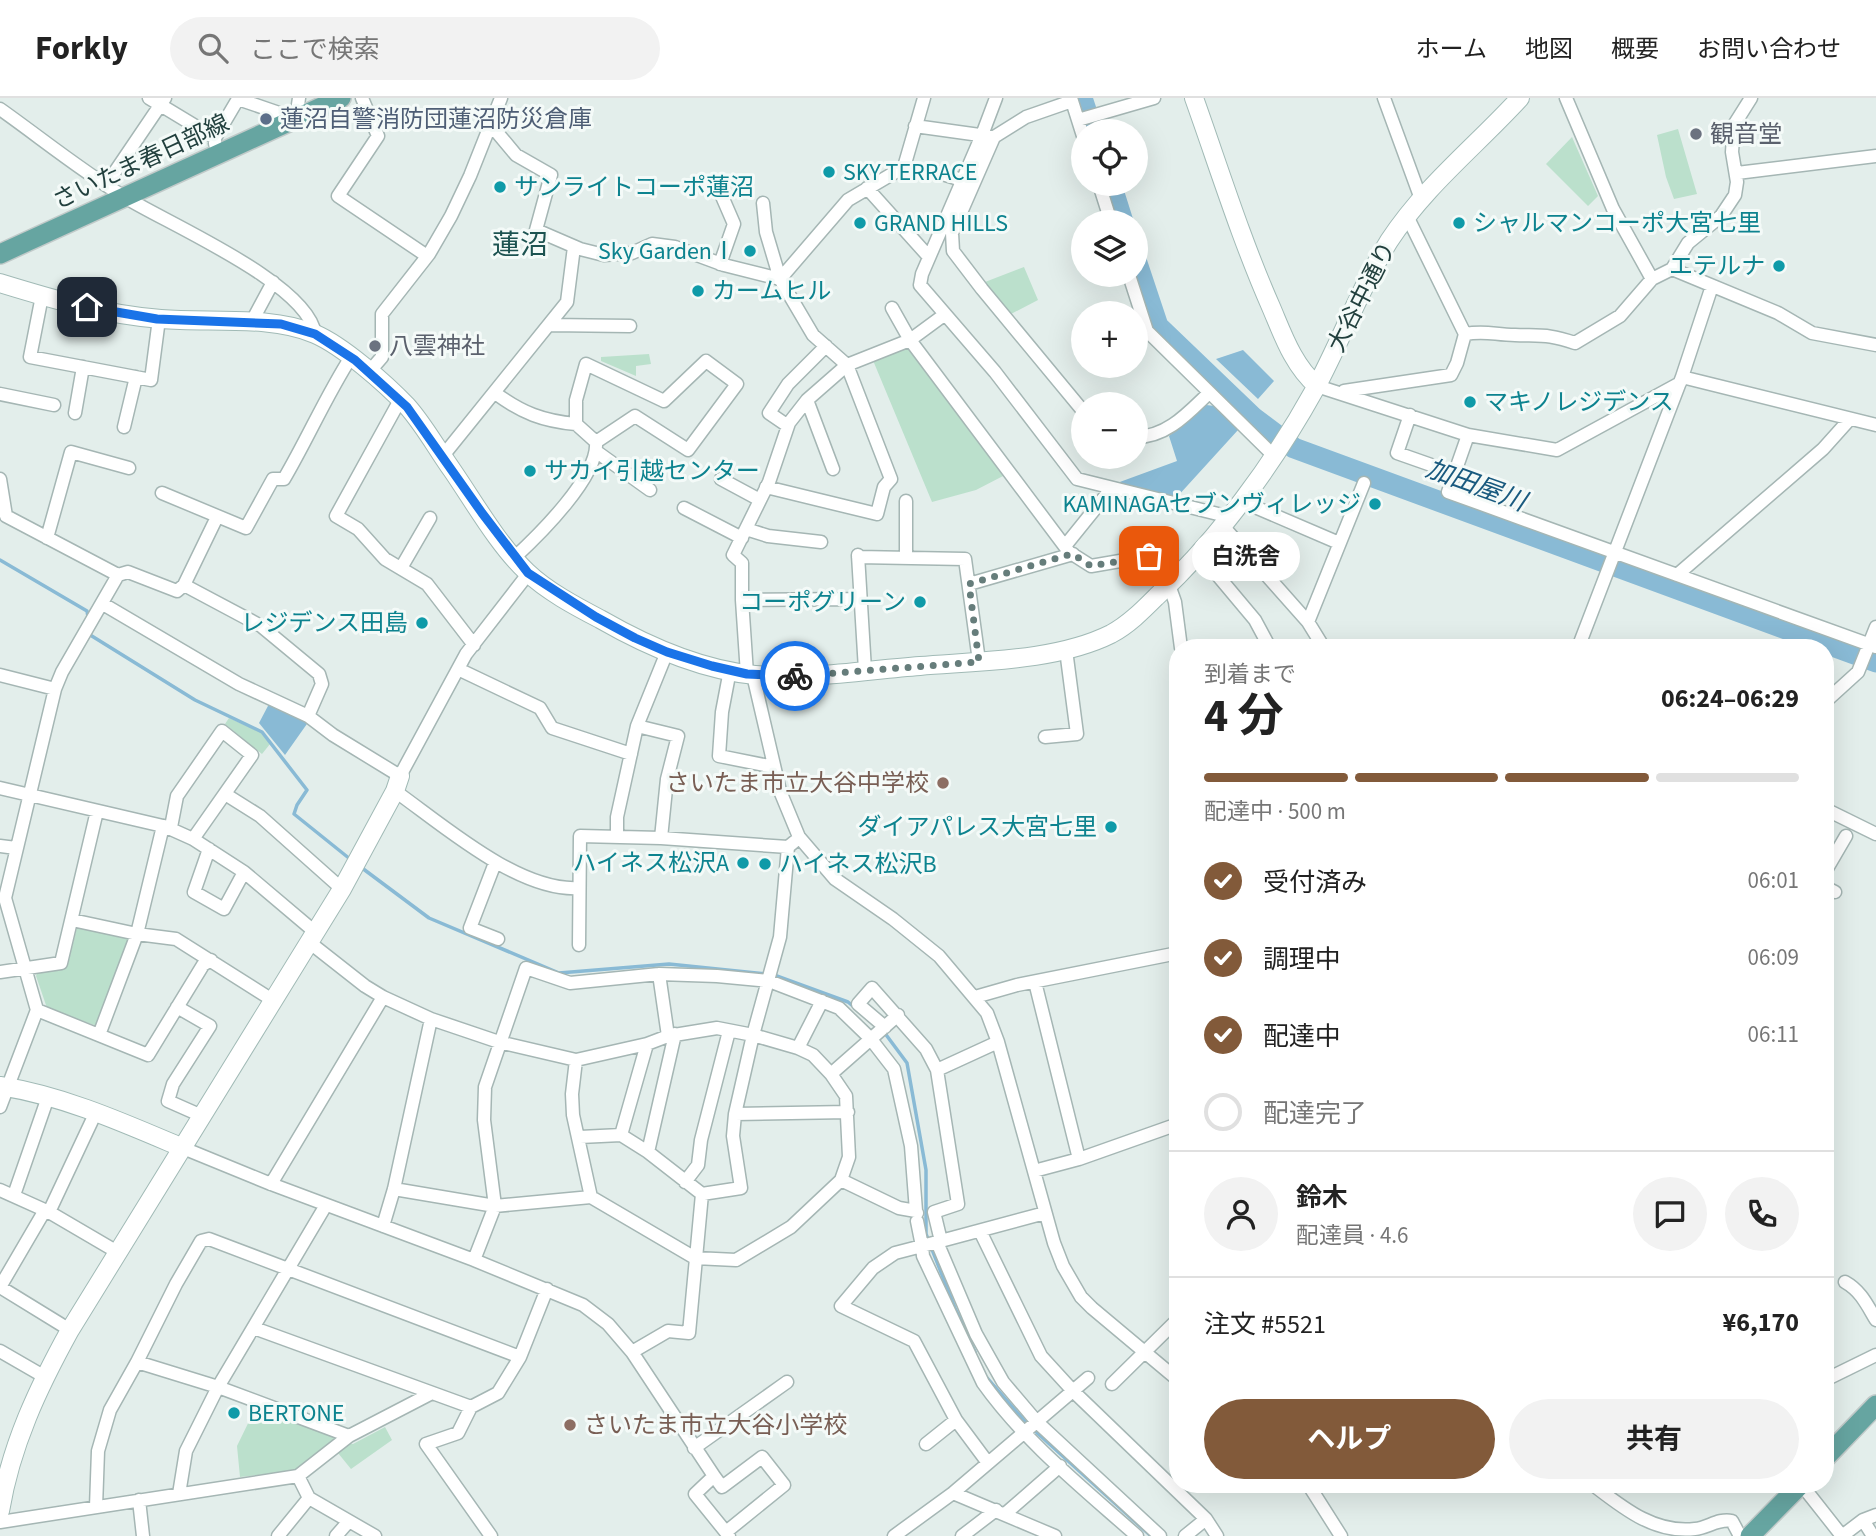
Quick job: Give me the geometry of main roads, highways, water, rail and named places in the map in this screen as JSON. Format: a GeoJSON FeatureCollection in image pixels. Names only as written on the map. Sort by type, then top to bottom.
{"type":"FeatureCollection","features":[{"type":"Feature","properties":{"kind":"main road","name":"さいたま春日部線"},"geometry":{"type":"LineString","coordinates":[[0,254],[124,197],[215,146],[292,120],[341,98]]}},
{"type":"Feature","properties":{"kind":"main road"},"geometry":{"type":"LineString","coordinates":[[1834,1449],[1876,1405]]}},
{"type":"Feature","properties":{"kind":"main road"},"geometry":{"type":"LineString","coordinates":[[1750,1536],[1792,1493]]}},
{"type":"Feature","properties":{"kind":"water"},"geometry":{"type":"Polygon","coordinates":[[[1243,350],[1274,381],[1258,399],[1216,359],[1243,350]]]}},
{"type":"Feature","properties":{"kind":"water"},"geometry":{"type":"Polygon","coordinates":[[[1206,405],[1215,406],[1238,430],[1177,497],[1117,483],[1177,461],[1169,436],[1206,405]]]}},
{"type":"Feature","properties":{"kind":"water"},"geometry":{"type":"Polygon","coordinates":[[[269,704],[309,721],[285,755],[259,723],[269,704]]]}},
{"type":"Feature","properties":{"kind":"waterway","name":"加田屋川"},"geometry":{"type":"LineString","coordinates":[[1082,98],[1089,119]]}},
{"type":"Feature","properties":{"kind":"waterway","name":"加田屋川"},"geometry":{"type":"LineString","coordinates":[[1115,196],[1119,210]]}},
{"type":"Feature","properties":{"kind":"waterway","name":"加田屋川"},"geometry":{"type":"LineString","coordinates":[[1145,287],[1158,326],[1254,418],[1294,448],[1813,639]]}},
{"type":"Feature","properties":{"kind":"waterway"},"geometry":{"type":"LineString","coordinates":[[0,560],[87,611],[88,617]]}},
{"type":"Feature","properties":{"kind":"waterway"},"geometry":{"type":"LineString","coordinates":[[87,633],[195,700],[262,732],[307,790],[294,814],[350,859]]}},
{"type":"Feature","properties":{"kind":"waterway","name":"加田屋川"},"geometry":{"type":"LineString","coordinates":[[1834,647],[1876,662]]}},
{"type":"Feature","properties":{"kind":"waterway"},"geometry":{"type":"LineString","coordinates":[[362,868],[429,918],[559,973],[669,964],[766,974]]}},
{"type":"Feature","properties":{"kind":"waterway"},"geometry":{"type":"LineString","coordinates":[[774,975],[848,1002],[854,1007]]}},
{"type":"Feature","properties":{"kind":"waterway"},"geometry":{"type":"LineString","coordinates":[[884,1032],[907,1063],[926,1170],[926,1234],[975,1352]]}},
{"type":"Feature","properties":{"kind":"waterway"},"geometry":{"type":"LineString","coordinates":[[987,1378],[1028,1425]]}},
{"type":"Feature","properties":{"kind":"waterway"},"geometry":{"type":"LineString","coordinates":[[1034,1430],[1151,1536]]}},
{"type":"Feature","properties":{"kind":"place","name":"蓮沼自警消防団蓮沼防災倉庫"},"geometry":{"type":"Point","coordinates":[266,119]}},
{"type":"Feature","properties":{"kind":"place","name":"観音堂"},"geometry":{"type":"Point","coordinates":[1696,134]}},
{"type":"Feature","properties":{"kind":"place","name":"SKY TERRACE"},"geometry":{"type":"Point","coordinates":[829,172]}},
{"type":"Feature","properties":{"kind":"place","name":"サンライトコーポ蓮沼"},"geometry":{"type":"Point","coordinates":[500,187]}},
{"type":"Feature","properties":{"kind":"place","name":"GRAND HILLS"},"geometry":{"type":"Point","coordinates":[860,223]}},
{"type":"Feature","properties":{"kind":"place","name":"シャルマンコーポ大宮七里"},"geometry":{"type":"Point","coordinates":[1459,223]}},
{"type":"Feature","properties":{"kind":"place","name":"Sky GardenⅠ"},"geometry":{"type":"Point","coordinates":[750,251]}},
{"type":"Feature","properties":{"kind":"place","name":"エテルナ"},"geometry":{"type":"Point","coordinates":[1779,266]}},
{"type":"Feature","properties":{"kind":"place","name":"カームヒル"},"geometry":{"type":"Point","coordinates":[698,291]}},
{"type":"Feature","properties":{"kind":"place","name":"八雲神社"},"geometry":{"type":"Point","coordinates":[375,346]}},
{"type":"Feature","properties":{"kind":"place","name":"マキノレジデンス"},"geometry":{"type":"Point","coordinates":[1470,402]}},
{"type":"Feature","properties":{"kind":"place","name":"サカイ引越センター"},"geometry":{"type":"Point","coordinates":[530,471]}},
{"type":"Feature","properties":{"kind":"place","name":"KAMINAGAセブンヴィレッジ"},"geometry":{"type":"Point","coordinates":[1375,504]}},
{"type":"Feature","properties":{"kind":"place","name":"白洗舎"},"geometry":{"type":"Point","coordinates":[1149,556]}},
{"type":"Feature","properties":{"kind":"place","name":"コーポグリーン"},"geometry":{"type":"Point","coordinates":[920,602]}},
{"type":"Feature","properties":{"kind":"place","name":"レジデンス田島"},"geometry":{"type":"Point","coordinates":[422,623]}},
{"type":"Feature","properties":{"kind":"place","name":"さいたま市立大谷中学校"},"geometry":{"type":"Point","coordinates":[943,783]}},
{"type":"Feature","properties":{"kind":"place","name":"ダイアパレス大宮七里"},"geometry":{"type":"Point","coordinates":[1111,827]}},
{"type":"Feature","properties":{"kind":"place","name":"ハイネス松沢A"},"geometry":{"type":"Point","coordinates":[743,863]}},
{"type":"Feature","properties":{"kind":"place","name":"ハイネス松沢B"},"geometry":{"type":"Point","coordinates":[765,864]}},
{"type":"Feature","properties":{"kind":"place","name":"BERTONE"},"geometry":{"type":"Point","coordinates":[234,1413]}},
{"type":"Feature","properties":{"kind":"place","name":"さいたま市立大谷小学校"},"geometry":{"type":"Point","coordinates":[570,1425]}},
{"type":"Feature","properties":{"kind":"district","name":"蓮沼"},"geometry":{"type":"Point","coordinates":[520,245]}}]}
